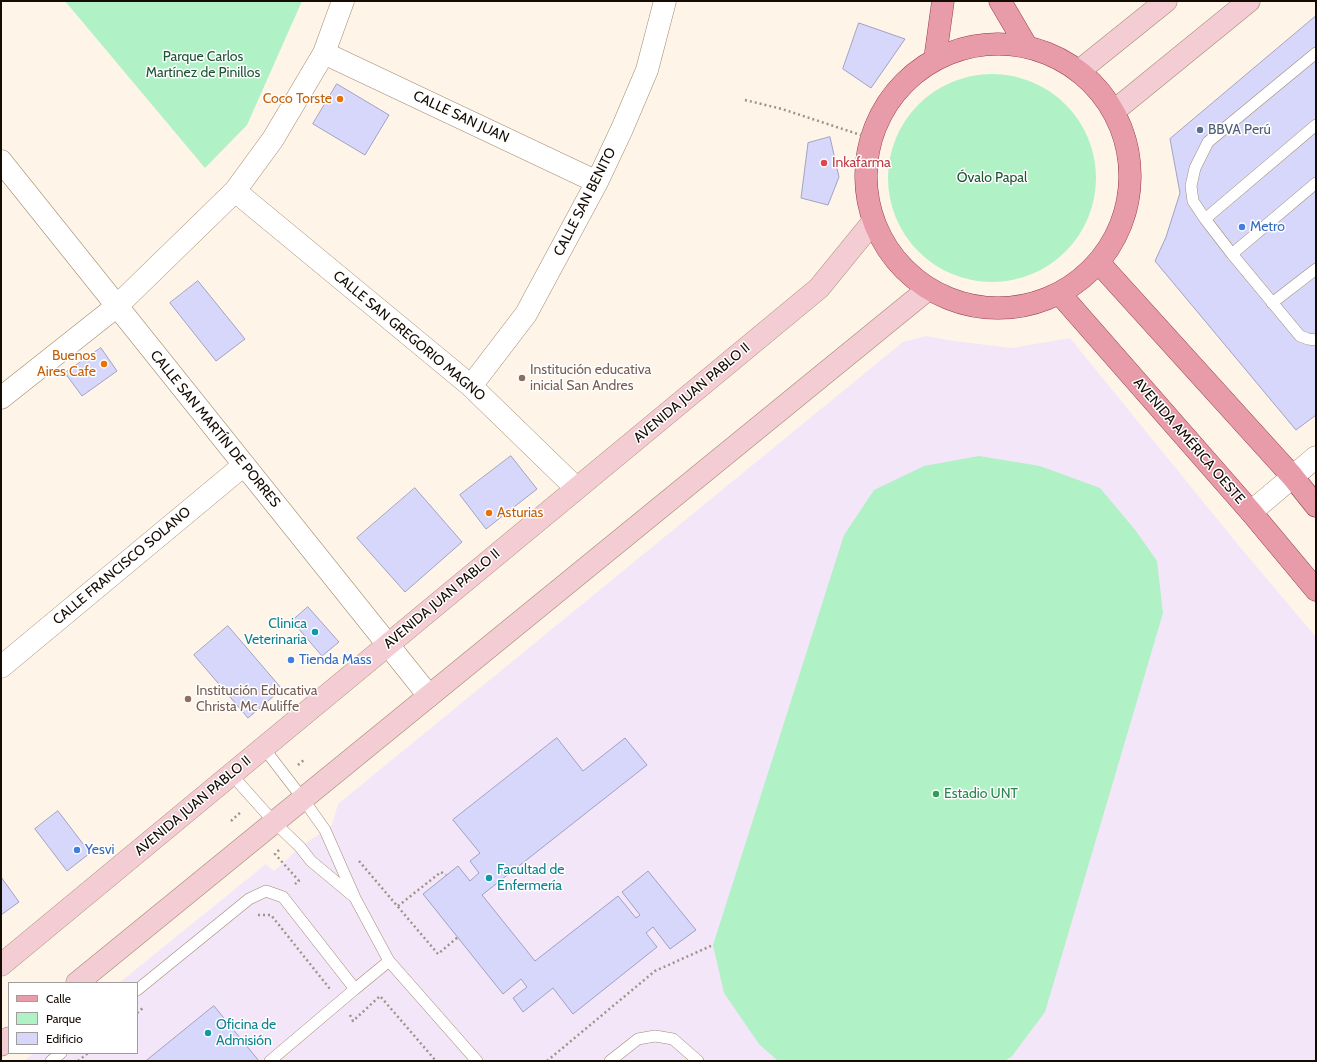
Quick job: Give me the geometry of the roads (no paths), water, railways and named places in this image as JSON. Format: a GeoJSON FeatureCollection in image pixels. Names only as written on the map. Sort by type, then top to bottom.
{"type":"FeatureCollection","features":[{"type":"Feature","properties":{"kind":"main road"},"geometry":{"type":"LineString","coordinates":[[935,59],[943,1]]}},
{"type":"Feature","properties":{"kind":"main road"},"geometry":{"type":"LineString","coordinates":[[1000,1],[1027,47]]}},
{"type":"Feature","properties":{"kind":"main road"},"geometry":{"type":"LineString","coordinates":[[1079,71],[1166,1]]}},
{"type":"Feature","properties":{"kind":"main road"},"geometry":{"type":"LineString","coordinates":[[1114,111],[1249,1]]}},
{"type":"Feature","properties":{"kind":"main road"},"geometry":{"type":"LineString","coordinates":[[995,43],[1027,47],[1054,56],[1079,71],[1099,89],[1114,111],[1129,149],[1131,190],[1121,229],[1099,263],[1081,281],[1060,294],[1016,308],[970,307],[927,290],[894,261],[872,223],[864,186],[870,138],[881,112],[904,81],[935,59],[964,48],[995,43]]}},
{"type":"Feature","properties":{"kind":"main road","name":"AVENIDA JUAN PABLO II"},"geometry":{"type":"LineString","coordinates":[[1,965],[818,288],[872,223]]}},
{"type":"Feature","properties":{"kind":"main road"},"geometry":{"type":"LineString","coordinates":[[1099,263],[1292,476],[1316,506]]}},
{"type":"Feature","properties":{"kind":"main road"},"geometry":{"type":"LineString","coordinates":[[78,982],[927,290]]}},
{"type":"Feature","properties":{"kind":"main road","name":"AVENIDA AMÉRICA OESTE"},"geometry":{"type":"LineString","coordinates":[[1060,294],[1251,512],[1316,590]]}},
{"type":"Feature","properties":{"kind":"street"},"geometry":{"type":"LineString","coordinates":[[1,398],[117,306],[235,192],[273,139],[324,53],[343,1]]}},
{"type":"Feature","properties":{"kind":"street","name":"CALLE SAN BENITO"},"geometry":{"type":"LineString","coordinates":[[471,386],[526,314],[597,182],[622,129],[647,70],[665,1]]}},
{"type":"Feature","properties":{"kind":"street","name":"CALLE SAN JUAN"},"geometry":{"type":"LineString","coordinates":[[324,53],[597,182]]}},
{"type":"Feature","properties":{"kind":"street","name":"CALLE SAN MARTÍN DE PORRES"},"geometry":{"type":"LineString","coordinates":[[1,161],[429,696]]}},
{"type":"Feature","properties":{"kind":"street","name":"CALLE SAN GREGORIO MAGNO"},"geometry":{"type":"LineString","coordinates":[[235,192],[471,386],[576,488]]}},
{"type":"Feature","properties":{"kind":"street"},"geometry":{"type":"LineString","coordinates":[[1251,512],[1316,456]]}},
{"type":"Feature","properties":{"kind":"street","name":"CALLE FRANCISCO SOLANO"},"geometry":{"type":"LineString","coordinates":[[1,667],[244,465]]}},
{"type":"Feature","properties":{"kind":"lane"},"geometry":{"type":"LineString","coordinates":[[1316,53],[1208,142],[1195,168],[1191,186],[1193,201],[1232,254],[1300,336],[1316,340]]}},
{"type":"Feature","properties":{"kind":"lane"},"geometry":{"type":"LineString","coordinates":[[1206,219],[1316,125]]}},
{"type":"Feature","properties":{"kind":"lane"},"geometry":{"type":"LineString","coordinates":[[1232,254],[1316,183]]}},
{"type":"Feature","properties":{"kind":"lane"},"geometry":{"type":"LineString","coordinates":[[1272,302],[1316,269]]}},
{"type":"Feature","properties":{"kind":"lane"},"geometry":{"type":"LineString","coordinates":[[263,747],[325,830],[355,898],[389,961],[477,1061]]}},
{"type":"Feature","properties":{"kind":"lane"},"geometry":{"type":"LineString","coordinates":[[231,774],[311,861],[355,898]]}},
{"type":"Feature","properties":{"kind":"lane"},"geometry":{"type":"LineString","coordinates":[[138,989],[249,899],[266,891],[283,897],[355,989]]}},
{"type":"Feature","properties":{"kind":"lane"},"geometry":{"type":"LineString","coordinates":[[270,1061],[389,961]]}},
{"type":"Feature","properties":{"kind":"lane"},"geometry":{"type":"LineString","coordinates":[[610,1061],[638,1039],[655,1036],[673,1039],[698,1061]]}},
{"type":"Feature","properties":{"kind":"lane"},"geometry":{"type":"LineString","coordinates":[[51,1061],[59,1054]]}},
{"type":"Feature","properties":{"kind":"place","name":"Coco Torste"},"geometry":{"type":"Point","coordinates":[340,99]}},
{"type":"Feature","properties":{"kind":"place","name":"BBVA Perú"},"geometry":{"type":"Point","coordinates":[1200,130]}},
{"type":"Feature","properties":{"kind":"place","name":"Inkafarma"},"geometry":{"type":"Point","coordinates":[824,163]}},
{"type":"Feature","properties":{"kind":"place","name":"Metro"},"geometry":{"type":"Point","coordinates":[1242,227]}},
{"type":"Feature","properties":{"kind":"place","name":"Buenos Aires Cafe"},"geometry":{"type":"Point","coordinates":[104,364]}},
{"type":"Feature","properties":{"kind":"place","name":"Institución educativa inicial San Andres"},"geometry":{"type":"Point","coordinates":[522,378]}},
{"type":"Feature","properties":{"kind":"place","name":"Asturias"},"geometry":{"type":"Point","coordinates":[489,513]}},
{"type":"Feature","properties":{"kind":"place","name":"Clinica Veterinaria"},"geometry":{"type":"Point","coordinates":[315,632]}},
{"type":"Feature","properties":{"kind":"place","name":"Tienda Mass"},"geometry":{"type":"Point","coordinates":[291,660]}},
{"type":"Feature","properties":{"kind":"place","name":"Institución Educativa Christa Mc Auliffe"},"geometry":{"type":"Point","coordinates":[188,699]}},
{"type":"Feature","properties":{"kind":"place","name":"Estadio UNT"},"geometry":{"type":"Point","coordinates":[936,794]}},
{"type":"Feature","properties":{"kind":"place","name":"Yesvi"},"geometry":{"type":"Point","coordinates":[77,850]}},
{"type":"Feature","properties":{"kind":"place","name":"Facultad de Enfermería"},"geometry":{"type":"Point","coordinates":[489,878]}},
{"type":"Feature","properties":{"kind":"place","name":"Oficina de Admisión"},"geometry":{"type":"Point","coordinates":[208,1033]}},
{"type":"Feature","properties":{"kind":"park label","name":"Parque Carlos Martínez de Pinillos"},"geometry":{"type":"Point","coordinates":[203,66]}},
{"type":"Feature","properties":{"kind":"park label","name":"Óvalo Papal"},"geometry":{"type":"Point","coordinates":[992,178]}}]}
